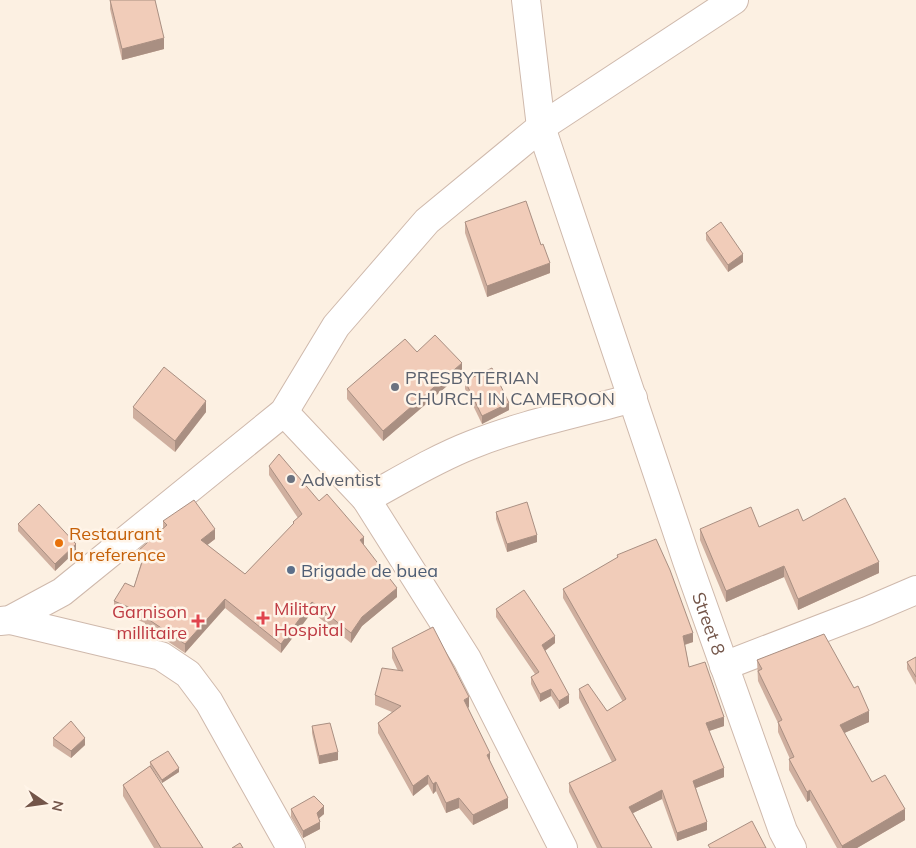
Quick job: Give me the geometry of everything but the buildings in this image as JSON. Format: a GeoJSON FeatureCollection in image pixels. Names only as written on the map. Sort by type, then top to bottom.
{"type":"FeatureCollection","features":[{"type":"Feature","properties":{"kind":"street","name":"Street 8"},"geometry":{"type":"LineString","coordinates":[[526,0],[541,127],[687,561],[783,831],[792,848]]}},
{"type":"Feature","properties":{"kind":"street"},"geometry":{"type":"LineString","coordinates":[[5,620],[62,592],[284,412],[336,326],[427,221],[541,127],[734,0]]}},
{"type":"Feature","properties":{"kind":"street"},"geometry":{"type":"LineString","coordinates":[[366,499],[415,472],[471,445],[524,428],[633,398]]}},
{"type":"Feature","properties":{"kind":"street"},"geometry":{"type":"LineString","coordinates":[[284,412],[366,499],[467,659],[563,848]]}},
{"type":"Feature","properties":{"kind":"street"},"geometry":{"type":"LineString","coordinates":[[724,666],[867,612],[916,590]]}},
{"type":"Feature","properties":{"kind":"street"},"geometry":{"type":"LineString","coordinates":[[5,620],[161,656],[188,674],[209,702],[292,848]]}},
{"type":"Feature","properties":{"kind":"place","name":"PRESBYTERIAN CHURCH IN CAMEROON"},"geometry":{"type":"Point","coordinates":[395,387]}},
{"type":"Feature","properties":{"kind":"place","name":"Adventist"},"geometry":{"type":"Point","coordinates":[291,479]}},
{"type":"Feature","properties":{"kind":"place","name":"Restaurant la reference"},"geometry":{"type":"Point","coordinates":[59,543]}},
{"type":"Feature","properties":{"kind":"place","name":"Brigade de buea"},"geometry":{"type":"Point","coordinates":[291,570]}},
{"type":"Feature","properties":{"kind":"place","name":"Military Hospital"},"geometry":{"type":"Point","coordinates":[263,618]}},
{"type":"Feature","properties":{"kind":"place","name":"Garnison millitaire"},"geometry":{"type":"Point","coordinates":[198,621]}}]}
